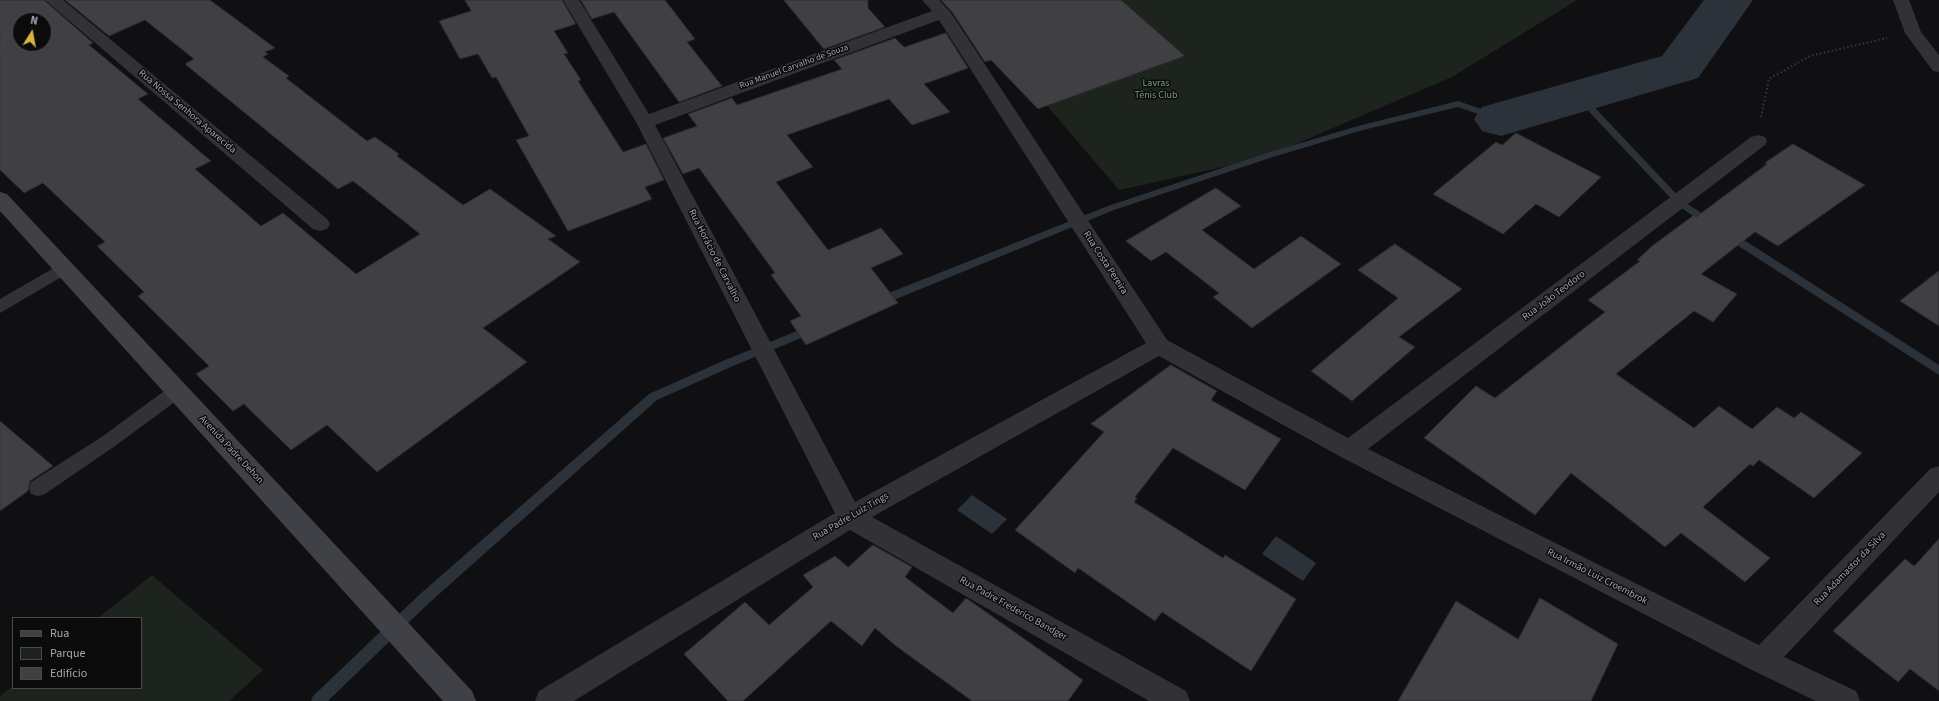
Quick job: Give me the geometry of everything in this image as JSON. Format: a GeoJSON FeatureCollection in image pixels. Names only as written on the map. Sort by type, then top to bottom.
{"type":"FeatureCollection","features":[{"type":"Feature","properties":{"kind":"main road","name":"Avenida Padre Dehon"},"geometry":{"type":"LineString","coordinates":[[0,198],[462,701]]}},
{"type":"Feature","properties":{"kind":"street","name":"Rua Nossa Senhora Aparecida"},"geometry":{"type":"LineString","coordinates":[[53,0],[320,224]]}},
{"type":"Feature","properties":{"kind":"street","name":"Rua Horácio de Carvalho"},"geometry":{"type":"LineString","coordinates":[[571,0],[645,122],[850,517]]}},
{"type":"Feature","properties":{"kind":"street"},"geometry":{"type":"LineString","coordinates":[[1901,0],[1913,33],[1939,67]]}},
{"type":"Feature","properties":{"kind":"street","name":"Rua Manuel Carvalho de Souza"},"geometry":{"type":"LineString","coordinates":[[645,122],[937,6]]}},
{"type":"Feature","properties":{"kind":"street","name":"Rua Costa Pereira"},"geometry":{"type":"LineString","coordinates":[[937,6],[1159,346],[1349,450]]}},
{"type":"Feature","properties":{"kind":"street","name":"Rua João Teodoro"},"geometry":{"type":"LineString","coordinates":[[1349,450],[1758,141]]}},
{"type":"Feature","properties":{"kind":"street","name":"Rua Padre Luiz Tings"},"geometry":{"type":"LineString","coordinates":[[549,701],[850,517],[1159,346]]}},
{"type":"Feature","properties":{"kind":"street","name":"Rua Irmão Luiz Croembrok"},"geometry":{"type":"LineString","coordinates":[[1349,450],[1762,661],[1846,701]]}},
{"type":"Feature","properties":{"kind":"street","name":"Rua Adamastor da Silva"},"geometry":{"type":"LineString","coordinates":[[1762,661],[1939,476]]}},
{"type":"Feature","properties":{"kind":"street","name":"Rua Padre Frederico Bandger"},"geometry":{"type":"LineString","coordinates":[[850,517],[1176,701]]}},
{"type":"Feature","properties":{"kind":"lane"},"geometry":{"type":"LineString","coordinates":[[0,307],[64,268]]}},
{"type":"Feature","properties":{"kind":"lane"},"geometry":{"type":"LineString","coordinates":[[38,488],[109,441],[177,391]]}},
{"type":"Feature","properties":{"kind":"path"},"geometry":{"type":"LineString","coordinates":[[1758,141],[1762,104],[1769,79],[1810,56],[1849,48],[1875,40],[1913,33]]}},
{"type":"Feature","properties":{"kind":"green space","name":"Lavras Tênis Club"},"geometry":{"type":"Polygon","coordinates":[[[957,0],[1577,0],[1452,77],[1263,158],[1119,190],[957,0]]]}},
{"type":"Feature","properties":{"kind":"green space"},"geometry":{"type":"Polygon","coordinates":[[[152,575],[263,670],[229,701],[0,701],[0,696],[12,687],[12,689],[142,689],[142,617],[99,617],[152,575]]]}},
{"type":"Feature","properties":{"kind":"shaded area"},"geometry":{"type":"Polygon","coordinates":[[[972,495],[1007,519],[992,534],[957,510],[972,495]]]}},
{"type":"Feature","properties":{"kind":"shaded area"},"geometry":{"type":"Polygon","coordinates":[[[1276,536],[1316,563],[1303,581],[1262,554],[1276,536]]]}},
{"type":"Feature","properties":{"kind":"building"},"geometry":{"type":"Polygon","coordinates":[[[0,0],[44,0],[93,43],[89,45],[148,94],[138,99],[211,161],[195,169],[261,226],[283,213],[356,274],[420,234],[353,181],[338,189],[185,64],[194,59],[145,20],[109,36],[65,0],[210,0],[275,48],[265,52],[268,54],[263,57],[289,76],[286,78],[367,141],[375,137],[399,154],[397,156],[463,205],[490,189],[556,236],[548,239],[580,262],[483,328],[527,362],[377,472],[327,425],[291,450],[244,404],[233,411],[196,374],[209,366],[138,296],[144,292],[97,246],[105,242],[43,183],[24,193],[0,170],[0,0]]]}},
{"type":"Feature","properties":{"kind":"building"},"geometry":{"type":"Polygon","coordinates":[[[465,0],[562,0],[576,24],[554,31],[568,53],[564,54],[581,80],[578,81],[623,152],[646,144],[664,180],[645,187],[652,199],[568,231],[516,140],[529,136],[496,77],[492,78],[478,54],[460,59],[439,21],[471,11],[465,0]]]}},
{"type":"Feature","properties":{"kind":"building"},"geometry":{"type":"Polygon","coordinates":[[[581,0],[665,0],[695,39],[687,42],[722,86],[679,102],[614,12],[592,19],[581,0]]]}},
{"type":"Feature","properties":{"kind":"building"},"geometry":{"type":"Polygon","coordinates":[[[784,0],[868,0],[868,8],[885,27],[824,49],[784,0]]]}},
{"type":"Feature","properties":{"kind":"building"},"geometry":{"type":"Polygon","coordinates":[[[941,0],[1121,0],[1185,56],[1038,109],[991,60],[985,62],[952,12],[941,0]]]}},
{"type":"Feature","properties":{"kind":"building"},"geometry":{"type":"Polygon","coordinates":[[[946,33],[968,68],[924,84],[950,112],[912,125],[889,99],[787,135],[813,167],[776,182],[828,250],[881,228],[903,254],[871,268],[898,303],[806,345],[790,321],[801,316],[771,275],[775,273],[699,168],[683,174],[663,138],[697,126],[688,114],[732,98],[737,105],[842,69],[834,60],[895,38],[904,47],[946,33]]]}},
{"type":"Feature","properties":{"kind":"building"},"geometry":{"type":"Polygon","coordinates":[[[1516,133],[1601,177],[1559,217],[1536,204],[1503,234],[1433,194],[1496,142],[1502,145],[1516,133]]]}},
{"type":"Feature","properties":{"kind":"building"},"geometry":{"type":"Polygon","coordinates":[[[1793,144],[1865,185],[1778,246],[1755,232],[1701,274],[1737,294],[1713,322],[1694,311],[1616,374],[1694,428],[1719,406],[1752,429],[1777,407],[1794,418],[1801,412],[1862,453],[1814,498],[1759,460],[1753,466],[1750,464],[1703,507],[1770,558],[1745,582],[1681,533],[1665,547],[1571,473],[1535,515],[1424,438],[1476,386],[1495,398],[1605,312],[1588,300],[1640,261],[1637,260],[1652,246],[1694,215],[1696,217],[1767,164],[1765,163],[1793,144]]]}},
{"type":"Feature","properties":{"kind":"building"},"geometry":{"type":"Polygon","coordinates":[[[1216,188],[1241,206],[1202,230],[1254,269],[1301,236],[1341,264],[1252,328],[1213,297],[1219,293],[1166,252],[1151,261],[1126,241],[1216,188]]]}},
{"type":"Feature","properties":{"kind":"building"},"geometry":{"type":"Polygon","coordinates":[[[1395,244],[1462,289],[1399,337],[1415,347],[1352,401],[1311,371],[1398,298],[1358,270],[1395,244]]]}},
{"type":"Feature","properties":{"kind":"building"},"geometry":{"type":"Polygon","coordinates":[[[1939,271],[1939,326],[1900,301],[1939,271]]]}},
{"type":"Feature","properties":{"kind":"building"},"geometry":{"type":"Polygon","coordinates":[[[1171,365],[1217,391],[1211,400],[1281,439],[1245,490],[1173,448],[1135,497],[1137,498],[1134,502],[1223,558],[1225,555],[1296,599],[1251,671],[1162,612],[1155,621],[1078,568],[1075,573],[1015,530],[1104,432],[1091,424],[1171,365]]]}},
{"type":"Feature","properties":{"kind":"building"},"geometry":{"type":"Polygon","coordinates":[[[0,421],[53,466],[30,481],[28,491],[0,511],[0,421]]]}},
{"type":"Feature","properties":{"kind":"building"},"geometry":{"type":"Polygon","coordinates":[[[1939,539],[1939,691],[1910,669],[1898,682],[1833,631],[1905,559],[1914,566],[1939,539]]]}},
{"type":"Feature","properties":{"kind":"building"},"geometry":{"type":"Polygon","coordinates":[[[873,545],[912,567],[905,577],[953,613],[966,598],[1083,680],[1068,701],[972,701],[896,646],[875,628],[862,646],[831,621],[743,701],[728,701],[684,654],[745,602],[769,625],[813,587],[803,575],[835,556],[848,567],[873,545]]]}},
{"type":"Feature","properties":{"kind":"building"},"geometry":{"type":"Polygon","coordinates":[[[1540,598],[1618,644],[1591,701],[1398,701],[1456,601],[1518,639],[1540,598]]]}},
{"type":"Feature","properties":{"kind":"waterway"},"geometry":{"type":"LineString","coordinates":[[1501,119],[1680,67],[1729,0]]}},
{"type":"Feature","properties":{"kind":"waterway"},"geometry":{"type":"LineString","coordinates":[[1580,97],[1680,203],[1710,223]]}},
{"type":"Feature","properties":{"kind":"waterway"},"geometry":{"type":"LineString","coordinates":[[880,301],[1111,208],[1270,155],[1361,128],[1458,104],[1501,119]]}},
{"type":"Feature","properties":{"kind":"waterway"},"geometry":{"type":"LineString","coordinates":[[1730,235],[1939,371]]}},
{"type":"Feature","properties":{"kind":"waterway"},"geometry":{"type":"LineString","coordinates":[[318,701],[424,599],[653,397],[729,363],[812,329]]}}]}
